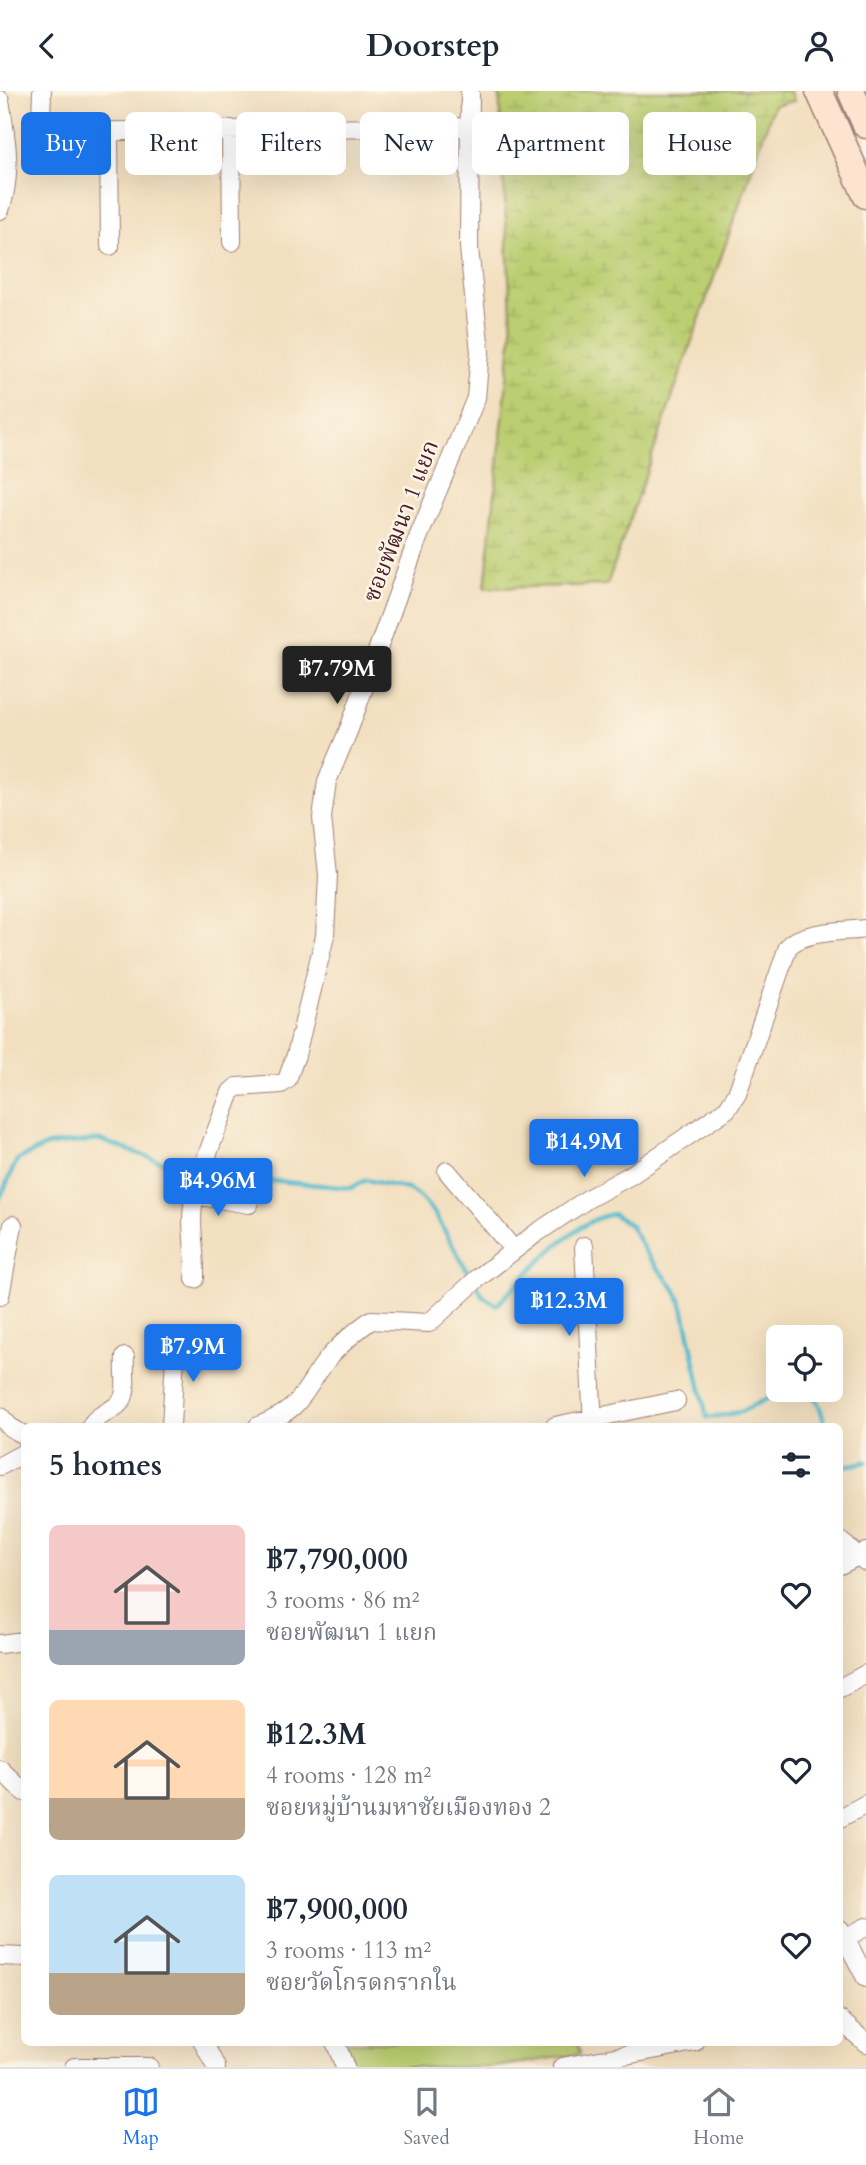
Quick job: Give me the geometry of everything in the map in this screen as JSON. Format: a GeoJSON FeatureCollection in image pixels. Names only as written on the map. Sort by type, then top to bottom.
{"type":"FeatureCollection","features":[{"type":"Feature","properties":{"kind":"main road"},"geometry":{"type":"LineString","coordinates":[[819,91],[866,195]]}},
{"type":"Feature","properties":{"kind":"main road"},"geometry":{"type":"LineString","coordinates":[[851,91],[866,125]]}},
{"type":"Feature","properties":{"kind":"street"},"geometry":{"type":"LineString","coordinates":[[41,112],[42,91]]}},
{"type":"Feature","properties":{"kind":"street","name":"ซอยพัฒนา 1 แยก"},"geometry":{"type":"LineString","coordinates":[[195,1279],[196,1245],[191,1230],[195,1195],[231,1092],[237,1087],[281,1084],[289,1076],[324,936],[328,875],[322,818],[327,781],[349,729],[418,538],[476,398],[480,352],[469,248],[470,91]]}},
{"type":"Feature","properties":{"kind":"street"},"geometry":{"type":"LineString","coordinates":[[0,100],[9,160],[8,186],[0,210]]}},
{"type":"Feature","properties":{"kind":"street"},"geometry":{"type":"LineString","coordinates":[[111,131],[471,127]]}},
{"type":"Feature","properties":{"kind":"street"},"geometry":{"type":"LineString","coordinates":[[231,129],[232,242]]}},
{"type":"Feature","properties":{"kind":"street"},"geometry":{"type":"LineString","coordinates":[[109,175],[110,246]]}},
{"type":"Feature","properties":{"kind":"street"},"geometry":{"type":"LineString","coordinates":[[264,1423],[297,1404],[331,1355],[371,1320],[429,1323],[477,1279],[571,1209],[631,1175],[727,1109],[737,1094],[784,954],[793,942],[806,937],[866,929]]}},
{"type":"Feature","properties":{"kind":"street"},"geometry":{"type":"LineString","coordinates":[[447,1171],[514,1250]]}},
{"type":"Feature","properties":{"kind":"street"},"geometry":{"type":"LineString","coordinates":[[195,1195],[249,1204]]}},
{"type":"Feature","properties":{"kind":"street"},"geometry":{"type":"LineString","coordinates":[[0,1296],[13,1225]]}},
{"type":"Feature","properties":{"kind":"street"},"geometry":{"type":"LineString","coordinates":[[584,1246],[592,1422],[676,1401]]}},
{"type":"Feature","properties":{"kind":"street"},"geometry":{"type":"LineString","coordinates":[[171,1423],[176,1340]]}},
{"type":"Feature","properties":{"kind":"street"},"geometry":{"type":"LineString","coordinates":[[92,1423],[95,1417],[120,1404],[125,1392],[125,1357]]}},
{"type":"Feature","properties":{"kind":"street"},"geometry":{"type":"LineString","coordinates":[[0,1416],[10,1427],[21,1433]]}},
{"type":"Feature","properties":{"kind":"street"},"geometry":{"type":"LineString","coordinates":[[0,1466],[21,1455]]}},
{"type":"Feature","properties":{"kind":"street"},"geometry":{"type":"LineString","coordinates":[[843,1543],[863,1556]]}},
{"type":"Feature","properties":{"kind":"street"},"geometry":{"type":"LineString","coordinates":[[843,1564],[863,1556]]}},
{"type":"Feature","properties":{"kind":"street"},"geometry":{"type":"LineString","coordinates":[[0,1644],[21,1641]]}},
{"type":"Feature","properties":{"kind":"street"},"geometry":{"type":"LineString","coordinates":[[843,1686],[866,1674]]}},
{"type":"Feature","properties":{"kind":"street"},"geometry":{"type":"LineString","coordinates":[[0,1769],[21,1788]]}},
{"type":"Feature","properties":{"kind":"street"},"geometry":{"type":"LineString","coordinates":[[843,1816],[866,1804]]}},
{"type":"Feature","properties":{"kind":"street"},"geometry":{"type":"LineString","coordinates":[[843,1934],[866,1927]]}},
{"type":"Feature","properties":{"kind":"street"},"geometry":{"type":"LineString","coordinates":[[843,1936],[866,1978]]}},
{"type":"Feature","properties":{"kind":"street"},"geometry":{"type":"LineString","coordinates":[[0,1957],[21,1957]]}},
{"type":"Feature","properties":{"kind":"street"},"geometry":{"type":"LineString","coordinates":[[843,2023],[866,2043]]}},
{"type":"Feature","properties":{"kind":"street"},"geometry":{"type":"LineString","coordinates":[[205,2046],[216,2067]]}},
{"type":"Feature","properties":{"kind":"street"},"geometry":{"type":"LineString","coordinates":[[337,2046],[345,2067]]}},
{"type":"Feature","properties":{"kind":"street"},"geometry":{"type":"LineString","coordinates":[[562,2067],[674,2046]]}},
{"type":"Feature","properties":{"kind":"street"},"geometry":{"type":"LineString","coordinates":[[74,2067],[149,2067]]}},
{"type":"Feature","properties":{"kind":"green space"},"geometry":{"type":"Polygon","coordinates":[[[499,91],[790,91],[794,101],[774,105],[756,157],[756,112],[643,112],[643,175],[750,175],[607,585],[485,588],[512,332],[504,175],[629,175],[629,112],[500,112],[499,91]]]}},
{"type":"Feature","properties":{"kind":"green space"},"geometry":{"type":"Polygon","coordinates":[[[344,2046],[578,2046],[580,2054],[495,2067],[352,2067],[344,2046]]]}},
{"type":"Feature","properties":{"kind":"waterway"},"geometry":{"type":"LineString","coordinates":[[0,1198],[17,1160],[48,1145],[100,1140],[195,1174]]}},
{"type":"Feature","properties":{"kind":"waterway"},"geometry":{"type":"LineString","coordinates":[[204,1175],[252,1184],[276,1181],[351,1188],[366,1180],[408,1189],[420,1197],[435,1214],[472,1279]]}},
{"type":"Feature","properties":{"kind":"waterway"},"geometry":{"type":"LineString","coordinates":[[477,1286],[484,1297],[497,1305],[566,1238],[597,1218],[613,1214],[630,1225],[648,1256],[675,1289],[683,1307],[707,1418],[741,1412],[766,1399]]}},
{"type":"Feature","properties":{"kind":"waterway"},"geometry":{"type":"LineString","coordinates":[[817,1402],[824,1423]]}},
{"type":"Feature","properties":{"kind":"waterway"},"geometry":{"type":"LineString","coordinates":[[843,1466],[866,1462]]}}]}
